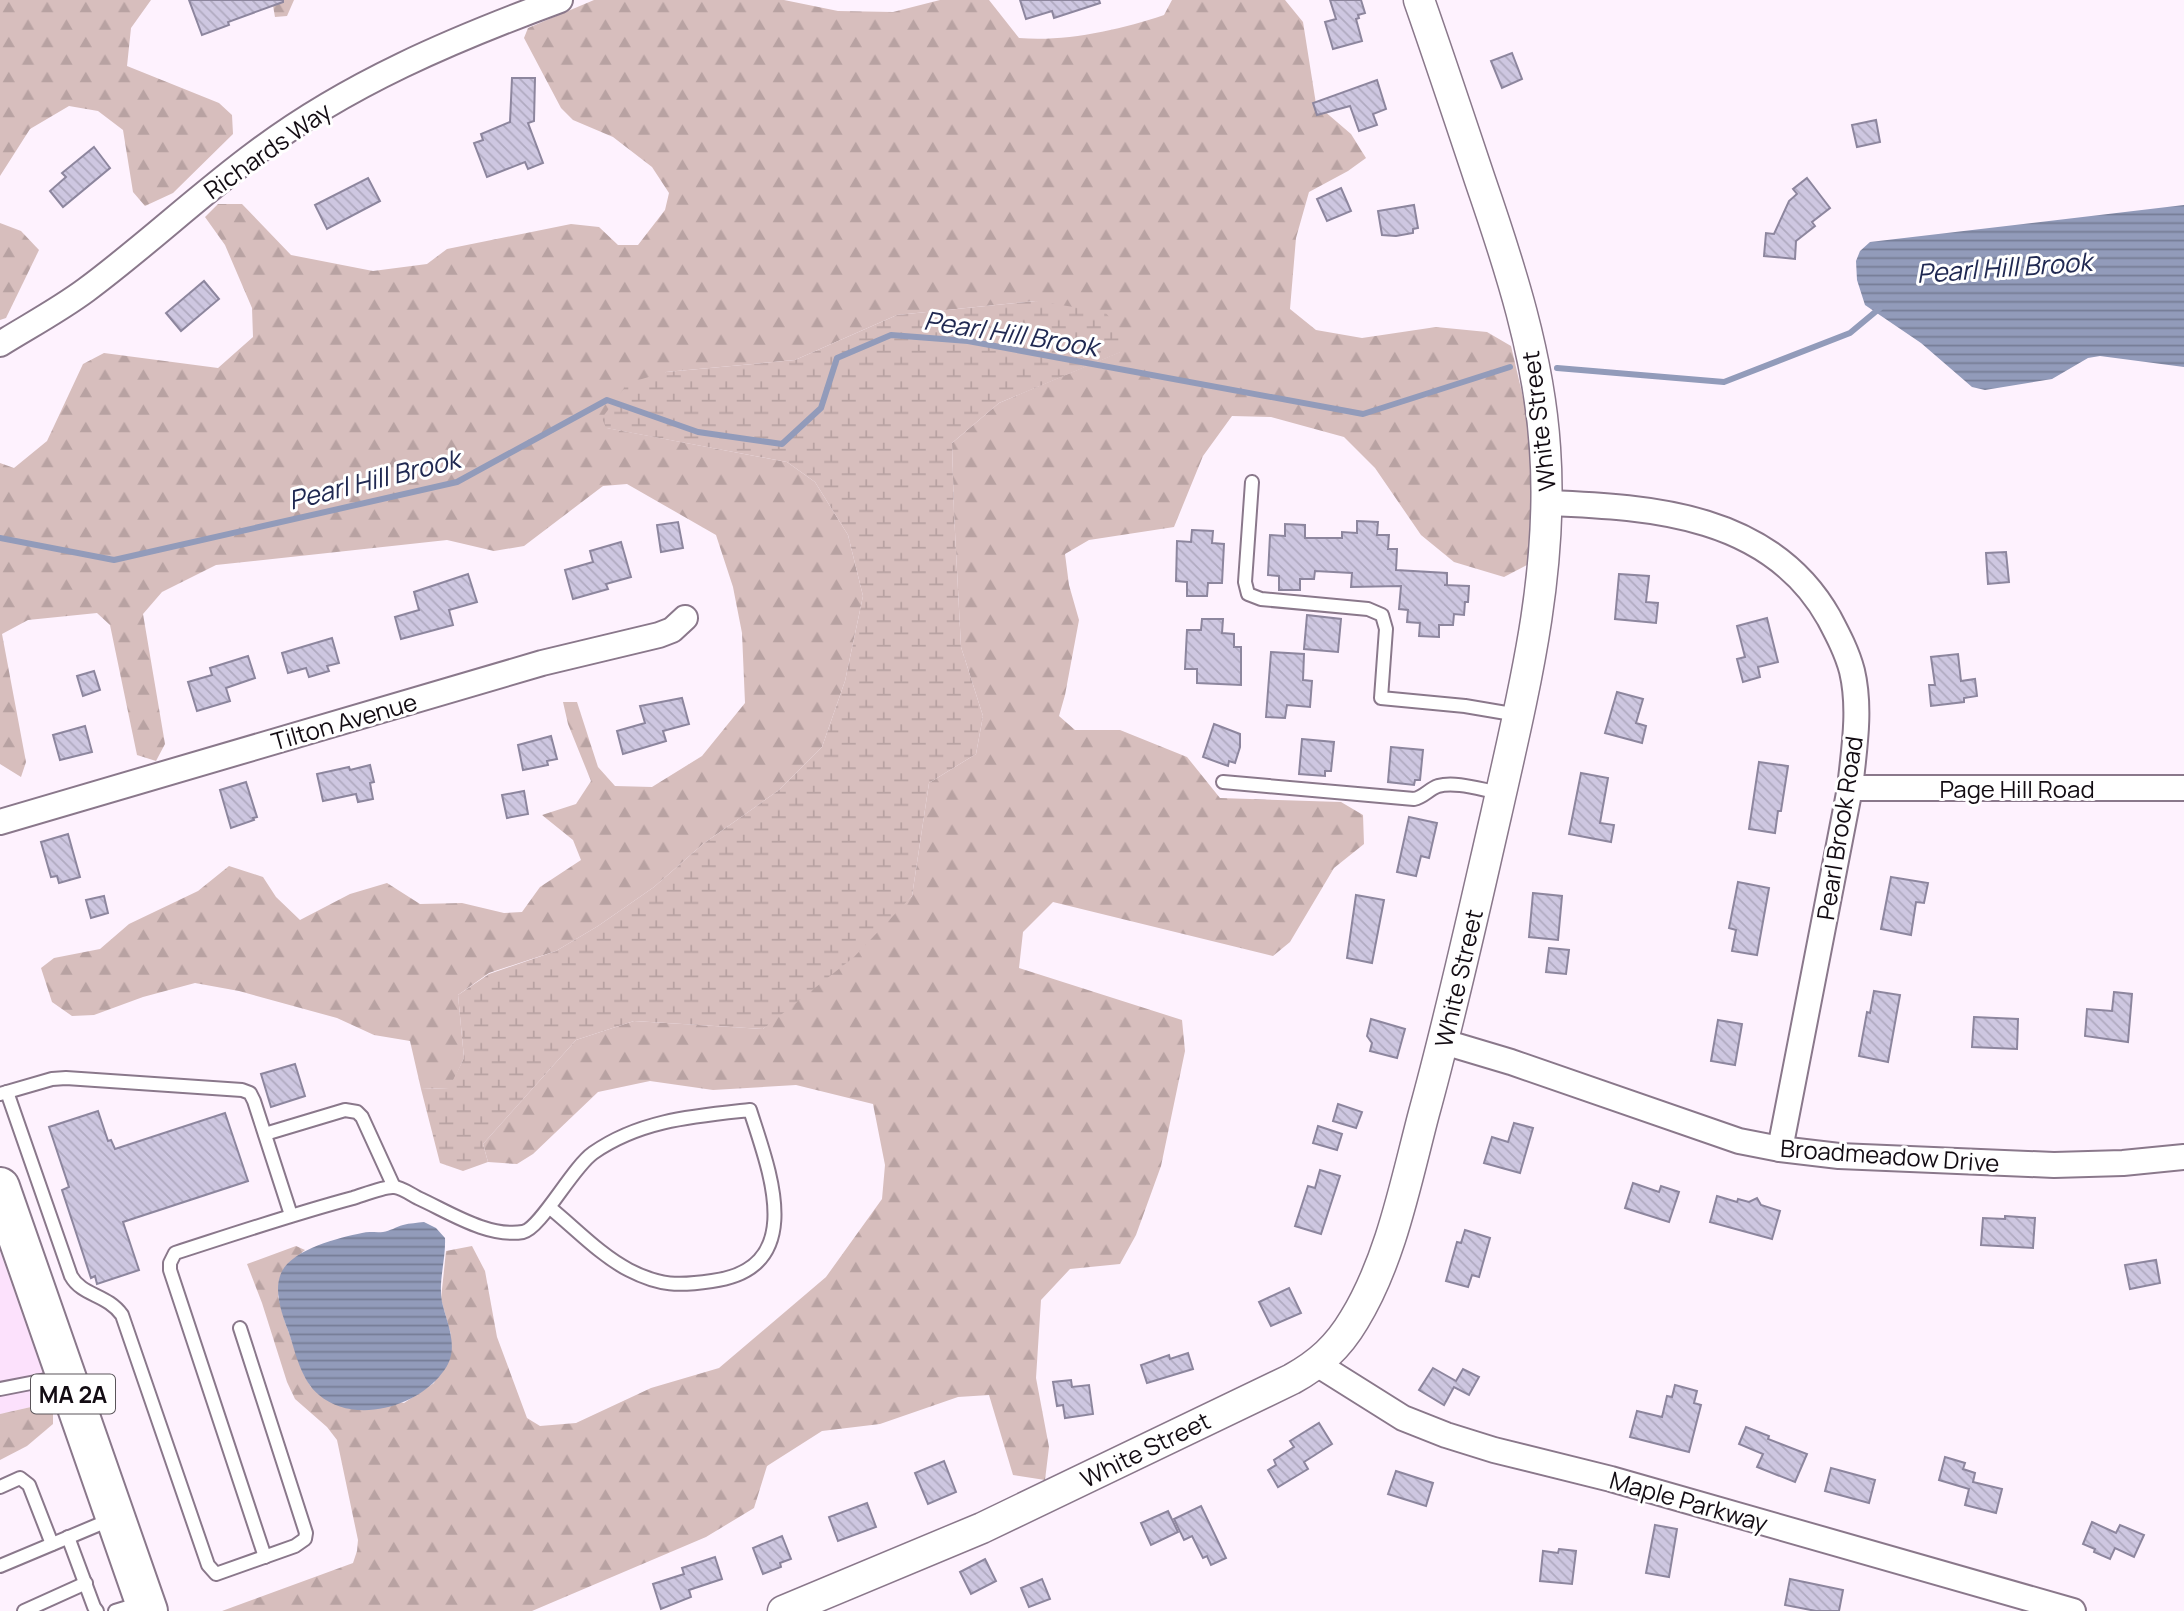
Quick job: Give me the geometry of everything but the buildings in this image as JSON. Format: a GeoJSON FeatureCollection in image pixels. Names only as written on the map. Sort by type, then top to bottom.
{"type":"FeatureCollection","features":[{"type":"Feature","properties":{"kind":"main road","name":"MA 2A"},"geometry":{"type":"LineString","coordinates":[[0,1187],[116,1517],[136,1608]]}},
{"type":"Feature","properties":{"kind":"street","name":"Richards Way"},"geometry":{"type":"LineString","coordinates":[[0,344],[84,291],[257,152],[303,120],[442,46],[560,0]]}},
{"type":"Feature","properties":{"kind":"street","name":"White Street"},"geometry":{"type":"LineString","coordinates":[[783,1611],[982,1528],[1292,1379],[1317,1364],[1337,1346],[1369,1293],[1392,1231],[1444,1042],[1501,793],[1538,621],[1548,503],[1545,446],[1538,392],[1509,264],[1419,0]]}},
{"type":"Feature","properties":{"kind":"street","name":"Pearl Brook Road"},"geometry":{"type":"LineString","coordinates":[[1548,503],[1606,505],[1658,512],[1738,534],[1773,554],[1805,582],[1840,638],[1852,672],[1856,703],[1850,788],[1780,1149]]}},
{"type":"Feature","properties":{"kind":"street","name":"Tilton Avenue"},"geometry":{"type":"LineString","coordinates":[[0,822],[542,663],[659,635],[672,631],[685,618]]}},
{"type":"Feature","properties":{"kind":"street","name":"Page Hill Road"},"geometry":{"type":"LineString","coordinates":[[1850,788],[2184,788]]}},
{"type":"Feature","properties":{"kind":"street","name":"Broadmeadow Drive"},"geometry":{"type":"LineString","coordinates":[[1444,1042],[1511,1062],[1739,1141],[1780,1149],[1821,1155],[2054,1165],[2123,1163],[2184,1157]]}},
{"type":"Feature","properties":{"kind":"street","name":"Maple Parkway"},"geometry":{"type":"LineString","coordinates":[[1317,1364],[1403,1418],[1446,1435],[1625,1483],[2073,1611]]}},
{"type":"Feature","properties":{"kind":"lane"},"geometry":{"type":"LineString","coordinates":[[1252,482],[1245,582],[1248,594],[1261,599],[1368,609],[1382,615],[1386,629],[1381,698],[1465,706],[1518,715]]}},
{"type":"Feature","properties":{"kind":"lane"},"geometry":{"type":"LineString","coordinates":[[1223,782],[1413,799],[1447,785],[1501,793]]}},
{"type":"Feature","properties":{"kind":"lane"},"geometry":{"type":"LineString","coordinates":[[240,1328],[306,1533],[302,1542],[221,1573],[211,1571],[122,1315],[111,1302],[78,1286],[71,1276],[4,1093],[52,1079],[66,1078],[242,1090],[250,1093],[291,1215]]}},
{"type":"Feature","properties":{"kind":"lane"},"geometry":{"type":"LineString","coordinates":[[265,1135],[345,1110],[357,1112],[362,1117],[394,1187]]}},
{"type":"Feature","properties":{"kind":"lane"},"geometry":{"type":"LineString","coordinates":[[265,1557],[188,1329],[170,1263],[175,1252],[291,1215],[394,1187],[485,1228],[512,1233],[527,1231],[543,1217],[549,1207],[564,1185],[590,1155],[623,1134],[658,1122],[750,1110],[775,1195],[775,1220],[768,1248],[751,1267],[721,1280],[679,1286],[653,1280],[628,1269],[607,1256],[549,1207]]}},
{"type":"Feature","properties":{"kind":"lane"},"geometry":{"type":"LineString","coordinates":[[0,1389],[66,1373]]}},
{"type":"Feature","properties":{"kind":"lane"},"geometry":{"type":"LineString","coordinates":[[0,1487],[20,1479],[29,1485],[52,1544]]}},
{"type":"Feature","properties":{"kind":"lane"},"geometry":{"type":"LineString","coordinates":[[0,1566],[116,1517]]}},
{"type":"Feature","properties":{"kind":"lane"},"geometry":{"type":"LineString","coordinates":[[68,1537],[97,1611]]}},
{"type":"Feature","properties":{"kind":"lane"},"geometry":{"type":"LineString","coordinates":[[24,1611],[86,1583]]}},
{"type":"Feature","properties":{"kind":"shaded area"},"geometry":{"type":"Polygon","coordinates":[[[0,1251],[53,1402],[0,1414],[0,1251]]]}},
{"type":"Feature","properties":{"kind":"green space"},"geometry":{"type":"Polygon","coordinates":[[[0,0],[151,0],[131,28],[127,66],[219,103],[232,115],[233,134],[173,193],[145,206],[133,192],[123,130],[98,111],[69,106],[30,129],[0,176],[0,0]]]}},
{"type":"Feature","properties":{"kind":"green space"},"geometry":{"type":"Polygon","coordinates":[[[272,0],[294,0],[287,16],[275,17],[272,0]]]}},
{"type":"Feature","properties":{"kind":"green space"},"geometry":{"type":"Polygon","coordinates":[[[594,0],[784,0],[838,11],[893,12],[940,0],[989,0],[1019,38],[1037,39],[1092,34],[1147,20],[1164,15],[1172,0],[1285,0],[1303,22],[1316,104],[1351,134],[1366,158],[1309,192],[1296,238],[1290,309],[1316,330],[1362,338],[1436,327],[1487,332],[1511,346],[1526,410],[1536,482],[1529,564],[1504,577],[1454,562],[1421,535],[1375,468],[1344,437],[1271,417],[1232,416],[1203,456],[1174,527],[1089,540],[1065,554],[1069,585],[1079,620],[1059,716],[1075,730],[1120,730],[1187,757],[1220,798],[1341,802],[1363,815],[1364,844],[1334,868],[1290,942],[1273,956],[1053,902],[1023,932],[1019,968],[1182,1020],[1185,1051],[1161,1166],[1136,1235],[1120,1264],[1070,1269],[1041,1300],[1036,1378],[1049,1447],[1045,1480],[1013,1475],[989,1395],[958,1397],[880,1424],[822,1431],[767,1466],[754,1508],[706,1537],[532,1611],[222,1611],[353,1563],[358,1540],[337,1440],[327,1427],[295,1399],[247,1264],[296,1246],[305,1250],[288,1264],[278,1296],[304,1375],[311,1387],[404,1403],[434,1383],[451,1335],[441,1299],[446,1251],[472,1246],[485,1271],[497,1337],[527,1418],[540,1426],[576,1423],[651,1388],[719,1368],[826,1277],[882,1199],[885,1165],[873,1104],[796,1085],[713,1090],[650,1081],[598,1092],[533,1154],[517,1164],[488,1162],[483,1144],[576,1040],[634,1021],[763,1029],[912,896],[929,783],[976,754],[983,716],[961,647],[952,443],[999,403],[1120,352],[1036,301],[897,315],[795,360],[666,372],[607,428],[787,462],[815,482],[848,535],[863,596],[845,681],[822,747],[779,790],[703,844],[654,887],[598,926],[556,951],[489,973],[458,995],[464,1058],[450,1088],[421,1089],[410,1041],[374,1035],[337,1018],[239,991],[195,983],[143,997],[94,1015],[72,1016],[52,1002],[41,968],[54,958],[100,949],[129,924],[198,891],[229,866],[263,877],[276,897],[300,920],[350,894],[387,883],[420,904],[462,903],[504,913],[522,912],[540,887],[581,860],[573,840],[542,815],[576,804],[591,781],[568,724],[563,702],[577,702],[598,767],[615,786],[652,787],[702,756],[745,703],[742,633],[733,587],[716,535],[627,484],[603,486],[524,546],[494,551],[447,540],[216,565],[162,592],[143,614],[165,744],[156,761],[137,755],[110,625],[97,613],[28,620],[2,634],[26,762],[21,777],[0,764],[0,463],[14,468],[47,441],[83,364],[104,353],[218,368],[253,337],[252,308],[225,245],[205,217],[218,204],[242,204],[291,255],[373,271],[427,264],[447,249],[571,224],[599,227],[618,245],[638,245],[665,210],[669,193],[652,167],[613,137],[573,120],[561,108],[524,38],[528,28],[594,0]]]}},
{"type":"Feature","properties":{"kind":"green space"},"geometry":{"type":"Polygon","coordinates":[[[0,223],[21,231],[39,250],[6,318],[0,320],[0,223]]]}},
{"type":"Feature","properties":{"kind":"green space"},"geometry":{"type":"Polygon","coordinates":[[[1036,301],[1105,312],[1124,334],[1121,352],[999,403],[952,443],[961,647],[983,716],[976,754],[929,783],[912,896],[854,957],[763,1029],[634,1021],[576,1040],[483,1144],[488,1162],[463,1171],[440,1163],[421,1089],[449,1088],[464,1058],[458,995],[489,974],[556,951],[598,926],[654,887],[703,844],[779,790],[822,747],[845,681],[863,596],[848,535],[815,482],[787,462],[606,428],[602,418],[628,383],[666,372],[795,360],[897,315],[1036,301]]]}},
{"type":"Feature","properties":{"kind":"green space"},"geometry":{"type":"Polygon","coordinates":[[[53,1402],[53,1424],[27,1446],[0,1460],[0,1414],[53,1402]]]}},
{"type":"Feature","properties":{"kind":"water"},"geometry":{"type":"Polygon","coordinates":[[[2184,205],[2184,367],[2100,356],[2088,358],[2052,379],[1985,390],[1972,387],[1921,343],[1865,305],[1857,280],[1856,261],[1860,251],[1870,242],[2184,205]]]}},
{"type":"Feature","properties":{"kind":"water"},"geometry":{"type":"Polygon","coordinates":[[[424,1222],[436,1228],[445,1238],[441,1294],[451,1337],[452,1352],[448,1364],[427,1388],[398,1404],[365,1410],[348,1409],[333,1404],[313,1389],[300,1366],[280,1305],[280,1276],[293,1259],[328,1242],[424,1222]]]}},
{"type":"Feature","properties":{"kind":"waterway","name":"Pearl Hill Brook"},"geometry":{"type":"LineString","coordinates":[[1557,368],[1724,382],[1850,333],[1880,308]]}},
{"type":"Feature","properties":{"kind":"waterway","name":"Pearl Hill Brook"},"geometry":{"type":"LineString","coordinates":[[0,538],[114,560],[457,482],[607,400],[698,432],[782,444],[821,408],[837,358],[891,335],[968,341],[1363,414],[1510,367]]}}]}
